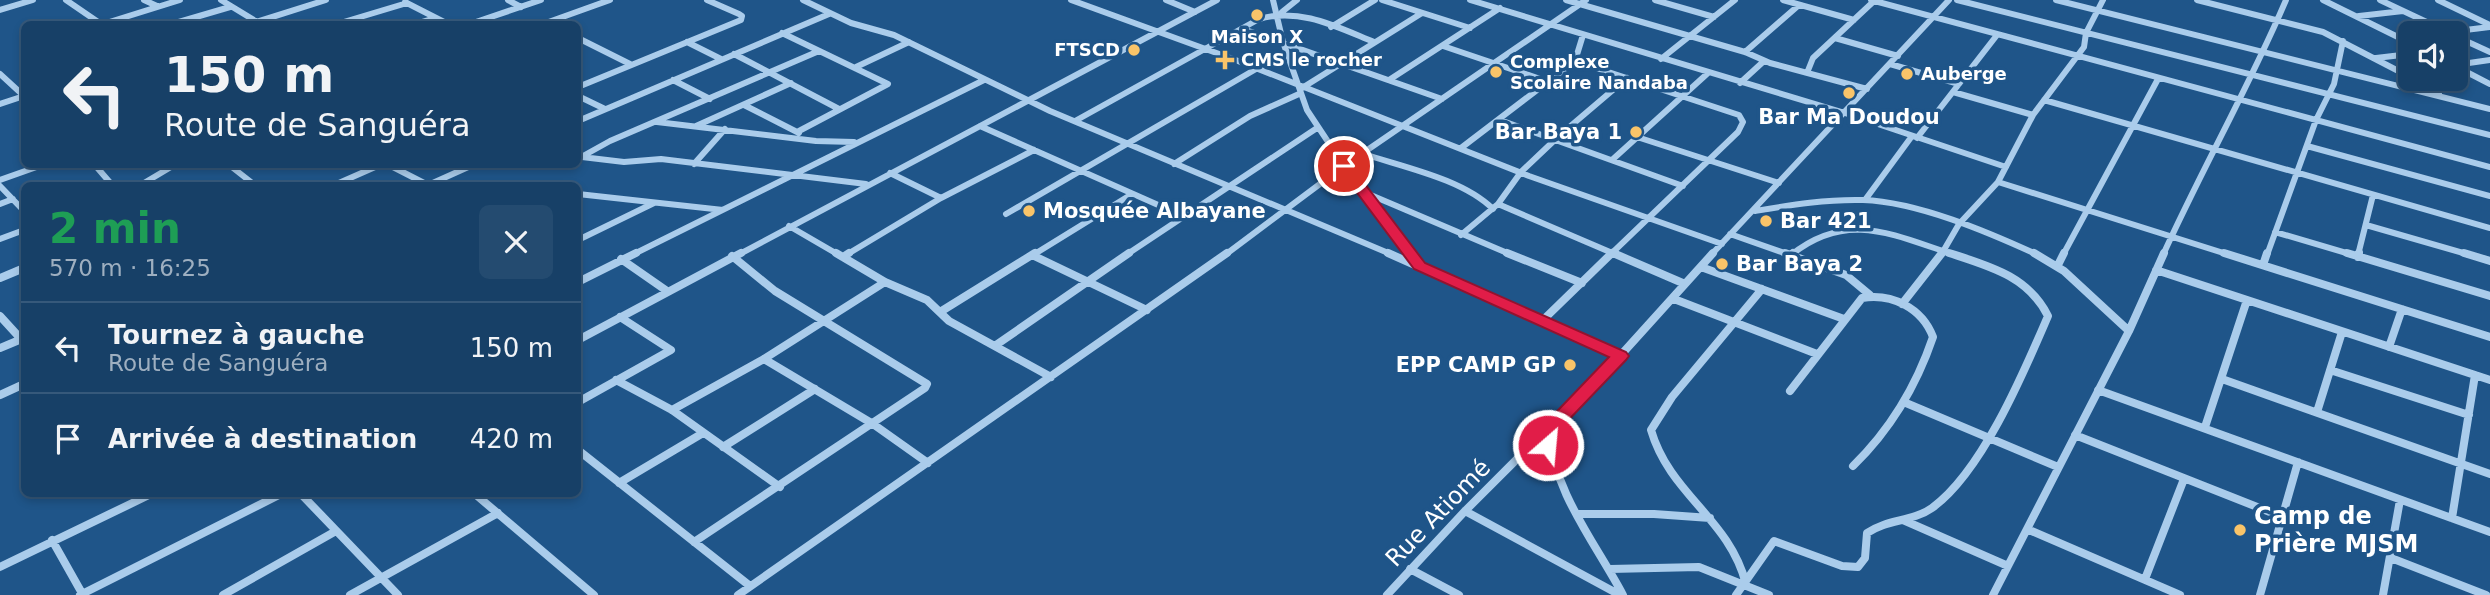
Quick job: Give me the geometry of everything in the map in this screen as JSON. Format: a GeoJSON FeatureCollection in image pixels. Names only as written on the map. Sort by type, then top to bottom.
{"type":"FeatureCollection","features":[{"type":"Feature","properties":{"kind":"street"},"geometry":{"type":"LineString","coordinates":[[0,10],[33,0]]}},
{"type":"Feature","properties":{"kind":"street"},"geometry":{"type":"LineString","coordinates":[[66,0],[98,21]]}},
{"type":"Feature","properties":{"kind":"street"},"geometry":{"type":"LineString","coordinates":[[144,0],[158,7]]}},
{"type":"Feature","properties":{"kind":"street"},"geometry":{"type":"LineString","coordinates":[[112,21],[180,0]]}},
{"type":"Feature","properties":{"kind":"street"},"geometry":{"type":"LineString","coordinates":[[221,0],[255,21]]}},
{"type":"Feature","properties":{"kind":"street"},"geometry":{"type":"LineString","coordinates":[[260,21],[324,0]]}},
{"type":"Feature","properties":{"kind":"street"},"geometry":{"type":"LineString","coordinates":[[508,0],[521,7]]}},
{"type":"Feature","properties":{"kind":"street"},"geometry":{"type":"LineString","coordinates":[[479,21],[541,0]]}},
{"type":"Feature","properties":{"kind":"street"},"geometry":{"type":"LineString","coordinates":[[556,21],[610,0]]}},
{"type":"Feature","properties":{"kind":"street"},"geometry":{"type":"LineString","coordinates":[[581,85],[741,20],[742,16],[739,14],[710,0]]}},
{"type":"Feature","properties":{"kind":"street"},"geometry":{"type":"LineString","coordinates":[[803,0],[851,23],[886,31],[1028,101],[1283,211],[1420,266],[1620,356]]}},
{"type":"Feature","properties":{"kind":"street"},"geometry":{"type":"LineString","coordinates":[[1071,0],[1256,69],[1299,89],[1722,244]]}},
{"type":"Feature","properties":{"kind":"street"},"geometry":{"type":"LineString","coordinates":[[1166,0],[1195,12]]}},
{"type":"Feature","properties":{"kind":"street"},"geometry":{"type":"LineString","coordinates":[[581,338],[1217,0]]}},
{"type":"Feature","properties":{"kind":"street"},"geometry":{"type":"LineString","coordinates":[[1273,0],[1279,13],[1283,42],[1299,89],[1317,128],[1420,266]]}},
{"type":"Feature","properties":{"kind":"street"},"geometry":{"type":"LineString","coordinates":[[1074,121],[1242,29],[1279,13],[1297,0]]}},
{"type":"Feature","properties":{"kind":"street"},"geometry":{"type":"LineString","coordinates":[[1331,27],[1375,0]]}},
{"type":"Feature","properties":{"kind":"street"},"geometry":{"type":"LineString","coordinates":[[1382,0],[1470,28]]}},
{"type":"Feature","properties":{"kind":"street"},"geometry":{"type":"LineString","coordinates":[[1470,0],[1845,113],[2006,167]]}},
{"type":"Feature","properties":{"kind":"street"},"geometry":{"type":"LineString","coordinates":[[1566,0],[1583,2],[1689,37],[1745,52],[1764,61],[1867,89]]}},
{"type":"Feature","properties":{"kind":"street"},"geometry":{"type":"LineString","coordinates":[[1656,0],[1714,17]]}},
{"type":"Feature","properties":{"kind":"street"},"geometry":{"type":"LineString","coordinates":[[1661,59],[1735,0]]}},
{"type":"Feature","properties":{"kind":"street"},"geometry":{"type":"LineString","coordinates":[[1783,0],[1854,20]]}},
{"type":"Feature","properties":{"kind":"street"},"geometry":{"type":"LineString","coordinates":[[1807,73],[1809,62],[1873,0],[2490,167]]}},
{"type":"Feature","properties":{"kind":"street","name":"Rue Atiomé"},"geometry":{"type":"LineString","coordinates":[[1387,595],[1674,299],[1730,234],[1949,0]]}},
{"type":"Feature","properties":{"kind":"street"},"geometry":{"type":"LineString","coordinates":[[1957,0],[2490,135]]}},
{"type":"Feature","properties":{"kind":"street"},"geometry":{"type":"LineString","coordinates":[[2056,0],[2490,108]]}},
{"type":"Feature","properties":{"kind":"street"},"geometry":{"type":"LineString","coordinates":[[1902,304],[1942,251],[1958,224],[1998,182],[2034,115],[2084,47],[2086,33],[2103,0]]}},
{"type":"Feature","properties":{"kind":"street"},"geometry":{"type":"LineString","coordinates":[[2197,0],[2323,32],[2398,70]]}},
{"type":"Feature","properties":{"kind":"street"},"geometry":{"type":"LineString","coordinates":[[1993,595],[2129,331],[2171,236],[2264,52],[2286,0]]}},
{"type":"Feature","properties":{"kind":"street"},"geometry":{"type":"LineString","coordinates":[[2323,0],[2398,37]]}},
{"type":"Feature","properties":{"kind":"street"},"geometry":{"type":"LineString","coordinates":[[2380,0],[2424,21]]}},
{"type":"Feature","properties":{"kind":"street"},"geometry":{"type":"LineString","coordinates":[[2438,0],[2490,26]]}},
{"type":"Feature","properties":{"kind":"street"},"geometry":{"type":"LineString","coordinates":[[346,21],[404,2],[442,21]]}},
{"type":"Feature","properties":{"kind":"street"},"geometry":{"type":"LineString","coordinates":[[738,595],[1147,310],[1344,166],[1583,2]]}},
{"type":"Feature","properties":{"kind":"street"},"geometry":{"type":"LineString","coordinates":[[1745,52],[1799,5]]}},
{"type":"Feature","properties":{"kind":"street"},"geometry":{"type":"LineString","coordinates":[[182,21],[230,7]]}},
{"type":"Feature","properties":{"kind":"street"},"geometry":{"type":"LineString","coordinates":[[1389,80],[1500,8]]}},
{"type":"Feature","properties":{"kind":"street"},"geometry":{"type":"LineString","coordinates":[[2357,17],[2404,11]]}},
{"type":"Feature","properties":{"kind":"street"},"geometry":{"type":"LineString","coordinates":[[1279,13],[1374,42]]}},
{"type":"Feature","properties":{"kind":"street"},"geometry":{"type":"LineString","coordinates":[[1174,164],[1422,13]]}},
{"type":"Feature","properties":{"kind":"street"},"geometry":{"type":"LineString","coordinates":[[581,120],[829,14]]}},
{"type":"Feature","properties":{"kind":"street"},"geometry":{"type":"LineString","coordinates":[[425,21],[435,18]]}},
{"type":"Feature","properties":{"kind":"street"},"geometry":{"type":"LineString","coordinates":[[2468,30],[2490,26]]}},
{"type":"Feature","properties":{"kind":"street"},"geometry":{"type":"LineString","coordinates":[[1242,29],[1442,99]]}},
{"type":"Feature","properties":{"kind":"street"},"geometry":{"type":"LineString","coordinates":[[657,122],[725,130],[799,134],[839,109],[888,86],[856,67],[782,33]]}},
{"type":"Feature","properties":{"kind":"street"},"geometry":{"type":"LineString","coordinates":[[1461,148],[1575,61],[1583,35]]}},
{"type":"Feature","properties":{"kind":"street"},"geometry":{"type":"LineString","coordinates":[[1865,200],[1997,35]]}},
{"type":"Feature","properties":{"kind":"street"},"geometry":{"type":"LineString","coordinates":[[1835,38],[1898,56]]}},
{"type":"Feature","properties":{"kind":"street"},"geometry":{"type":"LineString","coordinates":[[581,39],[630,64]]}},
{"type":"Feature","properties":{"kind":"street"},"geometry":{"type":"LineString","coordinates":[[2263,265],[2328,94],[2343,41]]}},
{"type":"Feature","properties":{"kind":"street"},"geometry":{"type":"LineString","coordinates":[[687,42],[721,59]]}},
{"type":"Feature","properties":{"kind":"street"},"geometry":{"type":"LineString","coordinates":[[856,67],[909,42]]}},
{"type":"Feature","properties":{"kind":"street"},"geometry":{"type":"LineString","coordinates":[[2468,42],[2490,52]]}},
{"type":"Feature","properties":{"kind":"street"},"geometry":{"type":"LineString","coordinates":[[1443,46],[1549,82]]}},
{"type":"Feature","properties":{"kind":"street"},"geometry":{"type":"LineString","coordinates":[[819,51],[610,141],[582,156],[624,163],[655,159],[869,184]]}},
{"type":"Feature","properties":{"kind":"street"},"geometry":{"type":"LineString","coordinates":[[734,54],[839,109]]}},
{"type":"Feature","properties":{"kind":"street"},"geometry":{"type":"LineString","coordinates":[[2376,58],[2398,55]]}},
{"type":"Feature","properties":{"kind":"street"},"geometry":{"type":"LineString","coordinates":[[2468,64],[2490,60]]}},
{"type":"Feature","properties":{"kind":"street"},"geometry":{"type":"LineString","coordinates":[[1542,321],[1738,132],[1743,118],[1575,61]]}},
{"type":"Feature","properties":{"kind":"street"},"geometry":{"type":"LineString","coordinates":[[1740,83],[1764,61]]}},
{"type":"Feature","properties":{"kind":"street"},"geometry":{"type":"LineString","coordinates":[[1890,64],[1959,84]]}},
{"type":"Feature","properties":{"kind":"street"},"geometry":{"type":"LineString","coordinates":[[1006,214],[1256,69]]}},
{"type":"Feature","properties":{"kind":"street"},"geometry":{"type":"LineString","coordinates":[[1612,160],[1708,73]]}},
{"type":"Feature","properties":{"kind":"street"},"geometry":{"type":"LineString","coordinates":[[2468,73],[2490,84]]}},
{"type":"Feature","properties":{"kind":"street"},"geometry":{"type":"LineString","coordinates":[[2,77],[21,93]]}},
{"type":"Feature","properties":{"kind":"street"},"geometry":{"type":"LineString","coordinates":[[1461,235],[1496,207],[1521,172],[1555,139],[1627,78]]}},
{"type":"Feature","properties":{"kind":"street"},"geometry":{"type":"LineString","coordinates":[[2057,267],[2158,79]]}},
{"type":"Feature","properties":{"kind":"street"},"geometry":{"type":"LineString","coordinates":[[673,80],[710,99]]}},
{"type":"Feature","properties":{"kind":"street"},"geometry":{"type":"LineString","coordinates":[[581,280],[984,80]]}},
{"type":"Feature","properties":{"kind":"street"},"geometry":{"type":"LineString","coordinates":[[696,127],[791,83]]}},
{"type":"Feature","properties":{"kind":"street"},"geometry":{"type":"LineString","coordinates":[[2436,91],[2449,98]]}},
{"type":"Feature","properties":{"kind":"street"},"geometry":{"type":"LineString","coordinates":[[1953,93],[2034,115]]}},
{"type":"Feature","properties":{"kind":"street"},"geometry":{"type":"LineString","coordinates":[[0,104],[21,97]]}},
{"type":"Feature","properties":{"kind":"street"},"geometry":{"type":"LineString","coordinates":[[581,97],[605,109]]}},
{"type":"Feature","properties":{"kind":"street"},"geometry":{"type":"LineString","coordinates":[[2044,100],[2490,228]]}},
{"type":"Feature","properties":{"kind":"street"},"geometry":{"type":"LineString","coordinates":[[744,105],[816,141],[856,142]]}},
{"type":"Feature","properties":{"kind":"street"},"geometry":{"type":"LineString","coordinates":[[1500,120],[1683,186]]}},
{"type":"Feature","properties":{"kind":"street"},"geometry":{"type":"LineString","coordinates":[[981,126],[1183,216]]}},
{"type":"Feature","properties":{"kind":"street"},"geometry":{"type":"LineString","coordinates":[[996,345],[1183,216],[1317,128]]}},
{"type":"Feature","properties":{"kind":"street"},"geometry":{"type":"LineString","coordinates":[[694,164],[725,130]]}},
{"type":"Feature","properties":{"kind":"street"},"geometry":{"type":"LineString","coordinates":[[1637,137],[1779,183]]}},
{"type":"Feature","properties":{"kind":"street"},"geometry":{"type":"LineString","coordinates":[[816,141],[823,158]]}},
{"type":"Feature","properties":{"kind":"street"},"geometry":{"type":"LineString","coordinates":[[2307,146],[2490,196]]}},
{"type":"Feature","properties":{"kind":"street"},"geometry":{"type":"LineString","coordinates":[[843,257],[941,198],[1034,150]]}},
{"type":"Feature","properties":{"kind":"street"},"geometry":{"type":"LineString","coordinates":[[1364,154],[1439,178],[1496,207],[1685,284]]}},
{"type":"Feature","properties":{"kind":"street"},"geometry":{"type":"LineString","coordinates":[[0,180],[34,168]]}},
{"type":"Feature","properties":{"kind":"street"},"geometry":{"type":"LineString","coordinates":[[97,168],[110,182]]}},
{"type":"Feature","properties":{"kind":"street"},"geometry":{"type":"LineString","coordinates":[[146,182],[169,168]]}},
{"type":"Feature","properties":{"kind":"street"},"geometry":{"type":"LineString","coordinates":[[233,168],[251,182]]}},
{"type":"Feature","properties":{"kind":"street"},"geometry":{"type":"LineString","coordinates":[[341,182],[375,168]]}},
{"type":"Feature","properties":{"kind":"street"},"geometry":{"type":"LineString","coordinates":[[392,168],[421,182]]}},
{"type":"Feature","properties":{"kind":"street"},"geometry":{"type":"LineString","coordinates":[[434,182],[466,168]]}},
{"type":"Feature","properties":{"kind":"street"},"geometry":{"type":"LineString","coordinates":[[890,173],[941,198]]}},
{"type":"Feature","properties":{"kind":"street"},"geometry":{"type":"LineString","coordinates":[[1998,182],[2490,337]]}},
{"type":"Feature","properties":{"kind":"street"},"geometry":{"type":"LineString","coordinates":[[0,186],[21,208]]}},
{"type":"Feature","properties":{"kind":"street"},"geometry":{"type":"LineString","coordinates":[[1365,192],[1461,235],[1582,283]]}},
{"type":"Feature","properties":{"kind":"street"},"geometry":{"type":"LineString","coordinates":[[581,194],[723,210]]}},
{"type":"Feature","properties":{"kind":"street"},"geometry":{"type":"LineString","coordinates":[[940,312],[1132,194]]}},
{"type":"Feature","properties":{"kind":"street"},"geometry":{"type":"LineString","coordinates":[[2358,257],[2373,195]]}},
{"type":"Feature","properties":{"kind":"street"},"geometry":{"type":"LineString","coordinates":[[0,204],[13,199]]}},
{"type":"Feature","properties":{"kind":"street"},"geometry":{"type":"LineString","coordinates":[[1754,211],[1811,202],[1865,200],[1917,210],[1987,231],[2057,267],[2083,287],[2129,331]]}},
{"type":"Feature","properties":{"kind":"street"},"geometry":{"type":"LineString","coordinates":[[581,239],[654,203]]}},
{"type":"Feature","properties":{"kind":"street"},"geometry":{"type":"LineString","coordinates":[[2366,225],[2490,261]]}},
{"type":"Feature","properties":{"kind":"street"},"geometry":{"type":"LineString","coordinates":[[789,226],[885,282],[927,300],[949,321],[1051,377]]}},
{"type":"Feature","properties":{"kind":"street"},"geometry":{"type":"LineString","coordinates":[[1737,595],[1774,541],[1842,566],[1858,567],[1865,558],[1867,533],[1874,527],[1926,512],[1937,505],[1973,465],[2025,369],[2048,316],[2040,301],[2013,277],[1899,235],[1860,228],[1826,237],[1799,248],[1791,255]]}},
{"type":"Feature","properties":{"kind":"street"},"geometry":{"type":"LineString","coordinates":[[0,239],[21,231]]}},
{"type":"Feature","properties":{"kind":"street"},"geometry":{"type":"LineString","coordinates":[[2275,232],[2490,296]]}},
{"type":"Feature","properties":{"kind":"street"},"geometry":{"type":"LineString","coordinates":[[1730,234],[1846,275],[1870,295],[1902,304],[1923,317],[1933,337],[1906,403],[1887,430],[1853,467]]}},
{"type":"Feature","properties":{"kind":"street"},"geometry":{"type":"LineString","coordinates":[[1032,255],[1147,310]]}},
{"type":"Feature","properties":{"kind":"street"},"geometry":{"type":"LineString","coordinates":[[694,542],[873,424],[927,384],[775,291],[732,256]]}},
{"type":"Feature","properties":{"kind":"street"},"geometry":{"type":"LineString","coordinates":[[621,259],[667,291]]}},
{"type":"Feature","properties":{"kind":"street"},"geometry":{"type":"LineString","coordinates":[[1700,267],[1844,319]]}},
{"type":"Feature","properties":{"kind":"street"},"geometry":{"type":"LineString","coordinates":[[0,278],[21,269]]}},
{"type":"Feature","properties":{"kind":"street"},"geometry":{"type":"LineString","coordinates":[[2156,270],[2490,380]]}},
{"type":"Feature","properties":{"kind":"street"},"geometry":{"type":"LineString","coordinates":[[672,410],[764,359],[885,282]]}},
{"type":"Feature","properties":{"kind":"street"},"geometry":{"type":"LineString","coordinates":[[1746,584],[1738,554],[1712,518],[1666,468],[1653,442],[1651,430],[1672,397],[1762,289]]}},
{"type":"Feature","properties":{"kind":"street"},"geometry":{"type":"LineString","coordinates":[[1790,391],[1857,301],[1870,295]]}},
{"type":"Feature","properties":{"kind":"street"},"geometry":{"type":"LineString","coordinates":[[1674,299],[1817,354]]}},
{"type":"Feature","properties":{"kind":"street"},"geometry":{"type":"LineString","coordinates":[[2205,427],[2248,300]]}},
{"type":"Feature","properties":{"kind":"street"},"geometry":{"type":"LineString","coordinates":[[2389,347],[2402,309]]}},
{"type":"Feature","properties":{"kind":"street"},"geometry":{"type":"LineString","coordinates":[[0,316],[21,337]]}},
{"type":"Feature","properties":{"kind":"street"},"geometry":{"type":"LineString","coordinates":[[581,400],[671,350],[620,317]]}},
{"type":"Feature","properties":{"kind":"street"},"geometry":{"type":"LineString","coordinates":[[2317,412],[2342,332]]}},
{"type":"Feature","properties":{"kind":"street"},"geometry":{"type":"LineString","coordinates":[[0,348],[21,340]]}},
{"type":"Feature","properties":{"kind":"street"},"geometry":{"type":"LineString","coordinates":[[764,359],[873,424],[928,463]]}},
{"type":"Feature","properties":{"kind":"street"},"geometry":{"type":"LineString","coordinates":[[2330,370],[2469,415]]}},
{"type":"Feature","properties":{"kind":"street"},"geometry":{"type":"LineString","coordinates":[[2452,518],[2475,375]]}},
{"type":"Feature","properties":{"kind":"street"},"geometry":{"type":"LineString","coordinates":[[2222,379],[2490,474]]}},
{"type":"Feature","properties":{"kind":"street"},"geometry":{"type":"LineString","coordinates":[[616,380],[672,410],[780,487]]}},
{"type":"Feature","properties":{"kind":"street"},"geometry":{"type":"LineString","coordinates":[[0,395],[21,385]]}},
{"type":"Feature","properties":{"kind":"street"},"geometry":{"type":"LineString","coordinates":[[723,447],[815,389]]}},
{"type":"Feature","properties":{"kind":"street"},"geometry":{"type":"LineString","coordinates":[[2098,390],[2490,532]]}},
{"type":"Feature","properties":{"kind":"street"},"geometry":{"type":"LineString","coordinates":[[1906,403],[2058,467]]}},
{"type":"Feature","properties":{"kind":"street"},"geometry":{"type":"LineString","coordinates":[[1549,429],[1548,445],[1552,463],[1622,595]]}},
{"type":"Feature","properties":{"kind":"street"},"geometry":{"type":"LineString","coordinates":[[619,483],[703,433]]}},
{"type":"Feature","properties":{"kind":"street"},"geometry":{"type":"LineString","coordinates":[[2075,435],[2280,516]]}},
{"type":"Feature","properties":{"kind":"street"},"geometry":{"type":"LineString","coordinates":[[581,452],[750,586]]}},
{"type":"Feature","properties":{"kind":"street"},"geometry":{"type":"LineString","coordinates":[[2260,595],[2280,516],[2298,462]]}},
{"type":"Feature","properties":{"kind":"street"},"geometry":{"type":"LineString","coordinates":[[2146,579],[2184,479]]}},
{"type":"Feature","properties":{"kind":"street"},"geometry":{"type":"LineString","coordinates":[[0,567],[144,497]]}},
{"type":"Feature","properties":{"kind":"street"},"geometry":{"type":"LineString","coordinates":[[52,540],[82,595],[275,497]]}},
{"type":"Feature","properties":{"kind":"street"},"geometry":{"type":"LineString","coordinates":[[304,497],[398,595]]}},
{"type":"Feature","properties":{"kind":"street"},"geometry":{"type":"LineString","coordinates":[[479,497],[594,595]]}},
{"type":"Feature","properties":{"kind":"street"},"geometry":{"type":"LineString","coordinates":[[2383,595],[2400,500]]}},
{"type":"Feature","properties":{"kind":"street"},"geometry":{"type":"LineString","coordinates":[[1465,512],[1622,595]]}},
{"type":"Feature","properties":{"kind":"street"},"geometry":{"type":"LineString","coordinates":[[350,595],[498,513]]}},
{"type":"Feature","properties":{"kind":"street"},"geometry":{"type":"LineString","coordinates":[[1578,514],[1654,514],[1712,518]]}},
{"type":"Feature","properties":{"kind":"street"},"geometry":{"type":"LineString","coordinates":[[1903,520],[2008,566]]}},
{"type":"Feature","properties":{"kind":"street"},"geometry":{"type":"LineString","coordinates":[[2027,529],[2180,595]]}},
{"type":"Feature","properties":{"kind":"street"},"geometry":{"type":"LineString","coordinates":[[223,595],[336,531]]}},
{"type":"Feature","properties":{"kind":"street"},"geometry":{"type":"LineString","coordinates":[[2391,558],[2486,595]]}},
{"type":"Feature","properties":{"kind":"street"},"geometry":{"type":"LineString","coordinates":[[1610,569],[1699,568],[1769,595]]}},
{"type":"Feature","properties":{"kind":"street"},"geometry":{"type":"LineString","coordinates":[[1410,569],[1459,595]]}},
{"type":"Feature","properties":{"kind":"place","name":"Maison X"},"geometry":{"type":"Point","coordinates":[1257,15]}},
{"type":"Feature","properties":{"kind":"place","name":"FTSCD"},"geometry":{"type":"Point","coordinates":[1134,50]}},
{"type":"Feature","properties":{"kind":"place","name":"CMS le rocher"},"geometry":{"type":"Point","coordinates":[1225,60]}},
{"type":"Feature","properties":{"kind":"place","name":"Complexe Scolaire Nandaba"},"geometry":{"type":"Point","coordinates":[1496,72]}},
{"type":"Feature","properties":{"kind":"place","name":"Auberge"},"geometry":{"type":"Point","coordinates":[1907,74]}},
{"type":"Feature","properties":{"kind":"place","name":"Bar Ma Doudou"},"geometry":{"type":"Point","coordinates":[1849,93]}},
{"type":"Feature","properties":{"kind":"place","name":"Bar Baya 1"},"geometry":{"type":"Point","coordinates":[1636,132]}},
{"type":"Feature","properties":{"kind":"place","name":"Mosquée Albayane"},"geometry":{"type":"Point","coordinates":[1029,211]}},
{"type":"Feature","properties":{"kind":"place","name":"Bar 421"},"geometry":{"type":"Point","coordinates":[1766,221]}},
{"type":"Feature","properties":{"kind":"place","name":"Bar Baya 2"},"geometry":{"type":"Point","coordinates":[1722,264]}},
{"type":"Feature","properties":{"kind":"place","name":"EPP CAMP GP"},"geometry":{"type":"Point","coordinates":[1570,365]}},
{"type":"Feature","properties":{"kind":"place","name":"Camp de Prière MJSM"},"geometry":{"type":"Point","coordinates":[2240,530]}},
{"type":"Feature","properties":{"kind":"route"},"geometry":{"type":"LineString","coordinates":[[1344,166],[1420,266],[1620,356],[1549,429],[1548,445]]}}]}
